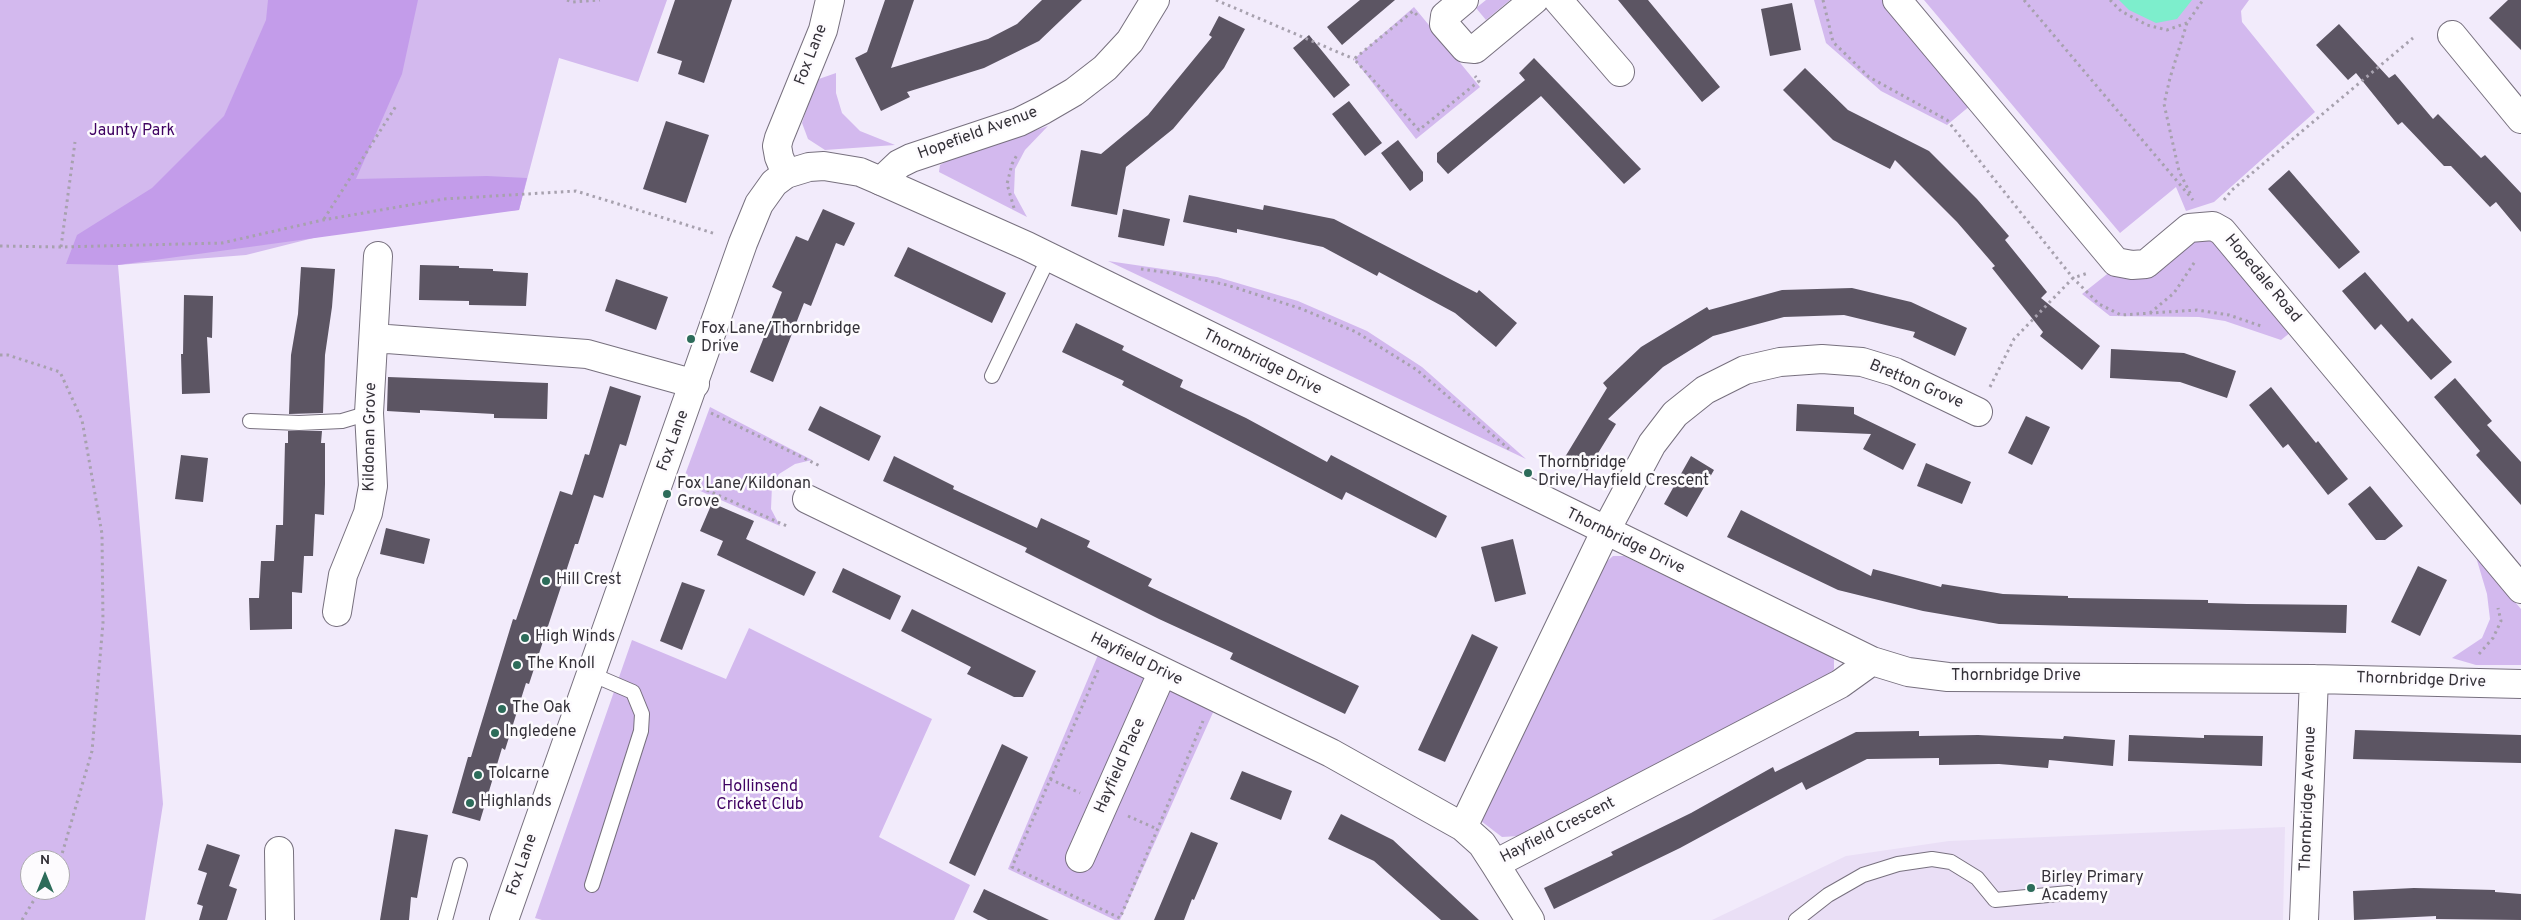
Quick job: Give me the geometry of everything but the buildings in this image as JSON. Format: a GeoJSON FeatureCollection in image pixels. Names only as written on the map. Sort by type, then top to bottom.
{"type":"FeatureCollection","features":[{"type":"Feature","properties":{"kind":"street","name":"Fox Lane"},"geometry":{"type":"LineString","coordinates":[[504,920],[692,393],[743,243],[759,204],[774,182],[786,174],[779,157],[777,146],[779,138],[823,30],[830,0]]}},
{"type":"Feature","properties":{"kind":"street","name":"Hopefield Avenue"},"geometry":{"type":"LineString","coordinates":[[882,181],[900,164],[911,158],[1019,122],[1074,92],[1105,68],[1130,41],[1155,0]]}},
{"type":"Feature","properties":{"kind":"street"},"geometry":{"type":"LineString","coordinates":[[1464,0],[1445,16],[1444,24],[1465,48],[1475,49],[1534,0]]}},
{"type":"Feature","properties":{"kind":"street"},"geometry":{"type":"LineString","coordinates":[[1558,0],[1620,72]]}},
{"type":"Feature","properties":{"kind":"street"},"geometry":{"type":"LineString","coordinates":[[1897,0],[2116,262]]}},
{"type":"Feature","properties":{"kind":"street"},"geometry":{"type":"LineString","coordinates":[[2452,34],[2521,118]]}},
{"type":"Feature","properties":{"kind":"street","name":"Thornbridge Drive"},"geometry":{"type":"LineString","coordinates":[[786,174],[809,167],[832,167],[860,172],[882,181],[1049,257],[1604,532],[1872,661],[1908,672],[1948,677],[2314,679],[2521,684]]}},
{"type":"Feature","properties":{"kind":"street","name":"Hopedale Road"},"geometry":{"type":"LineString","coordinates":[[2116,262],[2132,265],[2146,264],[2189,228],[2213,226],[2222,231],[2509,595]]}},
{"type":"Feature","properties":{"kind":"street","name":"Kildonan Grove"},"geometry":{"type":"LineString","coordinates":[[337,612],[343,575],[368,513],[373,486],[370,413],[378,256]]}},
{"type":"Feature","properties":{"kind":"street"},"geometry":{"type":"LineString","coordinates":[[374,338],[587,354],[692,393]]}},
{"type":"Feature","properties":{"kind":"street","name":"Bretton Grove"},"geometry":{"type":"LineString","coordinates":[[1604,532],[1652,444],[1675,414],[1705,390],[1744,370],[1780,362],[1822,359],[1862,362],[1895,372],[1978,412]]}},
{"type":"Feature","properties":{"kind":"street","name":"Hayfield Drive"},"geometry":{"type":"LineString","coordinates":[[807,499],[1162,673],[1331,753],[1463,827]]}},
{"type":"Feature","properties":{"kind":"street"},"geometry":{"type":"LineString","coordinates":[[1463,827],[1604,532]]}},
{"type":"Feature","properties":{"kind":"street","name":"Hayfield Crescent"},"geometry":{"type":"LineString","coordinates":[[1463,827],[1482,844],[1495,864],[1840,684],[1872,661]]}},
{"type":"Feature","properties":{"kind":"street","name":"Hayfield Place"},"geometry":{"type":"LineString","coordinates":[[1080,858],[1162,673]]}},
{"type":"Feature","properties":{"kind":"street","name":"Thornbridge Avenue"},"geometry":{"type":"LineString","coordinates":[[2304,920],[2314,679]]}},
{"type":"Feature","properties":{"kind":"street"},"geometry":{"type":"LineString","coordinates":[[279,851],[280,920]]}},
{"type":"Feature","properties":{"kind":"street"},"geometry":{"type":"LineString","coordinates":[[1495,864],[1530,920]]}},
{"type":"Feature","properties":{"kind":"lane"},"geometry":{"type":"LineString","coordinates":[[992,376],[1049,257]]}},
{"type":"Feature","properties":{"kind":"lane"},"geometry":{"type":"LineString","coordinates":[[250,421],[300,423],[342,421],[370,413]]}},
{"type":"Feature","properties":{"kind":"lane"},"geometry":{"type":"LineString","coordinates":[[591,674],[633,692],[642,714],[641,731],[592,885]]}},
{"type":"Feature","properties":{"kind":"lane"},"geometry":{"type":"LineString","coordinates":[[1796,920],[1828,895],[1864,876],[1898,864],[1932,859],[1952,862],[1977,878],[1995,900],[2069,893]]}},
{"type":"Feature","properties":{"kind":"lane"},"geometry":{"type":"LineString","coordinates":[[445,920],[460,865]]}},
{"type":"Feature","properties":{"kind":"path"},"geometry":{"type":"LineString","coordinates":[[567,0],[573,2],[600,0]]}},
{"type":"Feature","properties":{"kind":"path"},"geometry":{"type":"LineString","coordinates":[[1216,0],[1354,59],[1419,130],[1479,81],[1464,62],[1465,48]]}},
{"type":"Feature","properties":{"kind":"path"},"geometry":{"type":"LineString","coordinates":[[2024,0],[2194,200],[2179,171],[2164,104],[2187,23],[2202,0]]}},
{"type":"Feature","properties":{"kind":"path"},"geometry":{"type":"LineString","coordinates":[[2110,0],[2121,11],[2147,25],[2167,30],[2187,23]]}},
{"type":"Feature","properties":{"kind":"path"},"geometry":{"type":"LineString","coordinates":[[1354,59],[1412,11],[1424,22],[1444,24]]}},
{"type":"Feature","properties":{"kind":"path"},"geometry":{"type":"LineString","coordinates":[[2221,202],[2232,190],[2413,38]]}},
{"type":"Feature","properties":{"kind":"path"},"geometry":{"type":"LineString","coordinates":[[323,220],[396,106]]}},
{"type":"Feature","properties":{"kind":"path"},"geometry":{"type":"LineString","coordinates":[[61,247],[75,142]]}},
{"type":"Feature","properties":{"kind":"path"},"geometry":{"type":"LineString","coordinates":[[1016,214],[1006,184],[1012,164],[1019,151]]}},
{"type":"Feature","properties":{"kind":"path"},"geometry":{"type":"LineString","coordinates":[[0,246],[61,247],[222,243],[323,220],[444,199],[576,192],[743,243]]}},
{"type":"Feature","properties":{"kind":"path"},"geometry":{"type":"LineString","coordinates":[[2149,313],[2174,293],[2199,255]]}},
{"type":"Feature","properties":{"kind":"path"},"geometry":{"type":"LineString","coordinates":[[1978,412],[2014,338],[2073,278],[2116,262]]}},
{"type":"Feature","properties":{"kind":"path"},"geometry":{"type":"LineString","coordinates":[[1132,268],[1178,274],[1227,285],[1302,309],[1356,332],[1417,370],[1515,454]]}},
{"type":"Feature","properties":{"kind":"path"},"geometry":{"type":"LineString","coordinates":[[0,355],[8,355],[60,372],[82,420],[102,534],[103,623],[92,750],[63,850]]}},
{"type":"Feature","properties":{"kind":"path"},"geometry":{"type":"LineString","coordinates":[[692,393],[820,466]]}},
{"type":"Feature","properties":{"kind":"path"},"geometry":{"type":"LineString","coordinates":[[664,471],[789,527]]}},
{"type":"Feature","properties":{"kind":"path"},"geometry":{"type":"LineString","coordinates":[[2476,658],[2493,638],[2509,595]]}},
{"type":"Feature","properties":{"kind":"path"},"geometry":{"type":"LineString","coordinates":[[22,920],[34,900]]}},
{"type":"Feature","properties":{"kind":"shaded area"},"geometry":{"type":"Polygon","coordinates":[[[268,0],[418,0],[402,74],[356,179],[487,176],[527,178],[519,210],[118,265],[66,264],[77,235],[152,188],[224,116],[266,20],[268,0]]]}},
{"type":"Feature","properties":{"kind":"shaded area"},"geometry":{"type":"Polygon","coordinates":[[[2119,0],[2192,0],[2177,19],[2156,23],[2129,10],[2119,0]]]}},
{"type":"Feature","properties":{"kind":"shaded area","name":"Birley Primary Academy"},"geometry":{"type":"Polygon","coordinates":[[[2285,827],[2283,920],[1712,920],[1846,856],[1949,841],[2285,827]]]}},
{"type":"Feature","properties":{"kind":"green space","name":"Jaunty Park"},"geometry":{"type":"Polygon","coordinates":[[[0,0],[667,0],[638,82],[559,58],[519,210],[377,222],[246,255],[118,265],[163,804],[145,920],[0,920],[0,0]]]}},
{"type":"Feature","properties":{"kind":"green space"},"geometry":{"type":"Polygon","coordinates":[[[1486,0],[1510,0],[1486,20],[1476,8],[1486,0]]]}},
{"type":"Feature","properties":{"kind":"green space"},"geometry":{"type":"Polygon","coordinates":[[[1814,0],[1884,0],[1971,105],[1947,125],[1881,91],[1826,43],[1814,0]]]}},
{"type":"Feature","properties":{"kind":"green space"},"geometry":{"type":"Polygon","coordinates":[[[1924,0],[2249,0],[2241,11],[2242,22],[2315,112],[2214,202],[2186,211],[2176,187],[2120,233],[1924,0]]]}},
{"type":"Feature","properties":{"kind":"green space"},"geometry":{"type":"Polygon","coordinates":[[[1414,7],[1480,87],[1416,139],[1354,59],[1414,7]]]}},
{"type":"Feature","properties":{"kind":"green space"},"geometry":{"type":"Polygon","coordinates":[[[836,73],[836,93],[842,113],[860,131],[895,145],[825,150],[808,139],[802,123],[816,80],[836,73]]]}},
{"type":"Feature","properties":{"kind":"green space"},"geometry":{"type":"Polygon","coordinates":[[[1048,126],[1025,150],[1015,169],[1014,193],[1027,217],[939,172],[940,165],[949,160],[1048,126]]]}},
{"type":"Feature","properties":{"kind":"green space"},"geometry":{"type":"Polygon","coordinates":[[[2202,237],[2211,239],[2291,332],[2281,340],[2225,321],[2199,317],[2110,316],[2082,294],[2111,271],[2202,237]]]}},
{"type":"Feature","properties":{"kind":"green space"},"geometry":{"type":"Polygon","coordinates":[[[1108,261],[1217,277],[1298,301],[1367,331],[1422,367],[1526,459],[1108,261]]]}},
{"type":"Feature","properties":{"kind":"green space"},"geometry":{"type":"Polygon","coordinates":[[[710,407],[812,460],[795,464],[779,474],[772,485],[771,509],[780,526],[682,483],[710,407]]]}},
{"type":"Feature","properties":{"kind":"green space"},"geometry":{"type":"Polygon","coordinates":[[[1613,556],[1624,556],[1830,656],[1834,659],[1834,669],[1827,678],[1519,836],[1502,837],[1481,821],[1481,812],[1604,564],[1613,556]]]}},
{"type":"Feature","properties":{"kind":"green space"},"geometry":{"type":"Polygon","coordinates":[[[2476,557],[2521,609],[2521,665],[2476,665],[2452,658],[2482,638],[2490,619],[2487,594],[2476,557]]]}},
{"type":"Feature","properties":{"kind":"green space","name":"Hollinsend Cricket Club"},"geometry":{"type":"Polygon","coordinates":[[[749,628],[932,719],[879,837],[970,885],[954,920],[542,920],[535,918],[632,640],[726,679],[749,628]]]}},
{"type":"Feature","properties":{"kind":"green space"},"geometry":{"type":"Polygon","coordinates":[[[1098,655],[1215,708],[1120,920],[1115,920],[1008,869],[1098,655]]]}},
{"type":"Feature","properties":{"kind":"place","name":"Fox Lane/Thornbridge Drive"},"geometry":{"type":"Point","coordinates":[691,339]}},
{"type":"Feature","properties":{"kind":"place","name":"Thornbridge Drive/Hayfield Crescent"},"geometry":{"type":"Point","coordinates":[1528,473]}},
{"type":"Feature","properties":{"kind":"place","name":"Fox Lane/Kildonan Grove"},"geometry":{"type":"Point","coordinates":[667,494]}},
{"type":"Feature","properties":{"kind":"place","name":"Hill Crest"},"geometry":{"type":"Point","coordinates":[546,581]}},
{"type":"Feature","properties":{"kind":"place","name":"High Winds"},"geometry":{"type":"Point","coordinates":[525,638]}},
{"type":"Feature","properties":{"kind":"place","name":"The Knoll"},"geometry":{"type":"Point","coordinates":[517,665]}},
{"type":"Feature","properties":{"kind":"place","name":"The Oak"},"geometry":{"type":"Point","coordinates":[502,709]}},
{"type":"Feature","properties":{"kind":"place","name":"Ingledene"},"geometry":{"type":"Point","coordinates":[495,733]}},
{"type":"Feature","properties":{"kind":"place","name":"Tolcarne"},"geometry":{"type":"Point","coordinates":[478,775]}},
{"type":"Feature","properties":{"kind":"place","name":"Highlands"},"geometry":{"type":"Point","coordinates":[470,803]}},
{"type":"Feature","properties":{"kind":"place","name":"Birley Primary Academy"},"geometry":{"type":"Point","coordinates":[2031,888]}}]}
